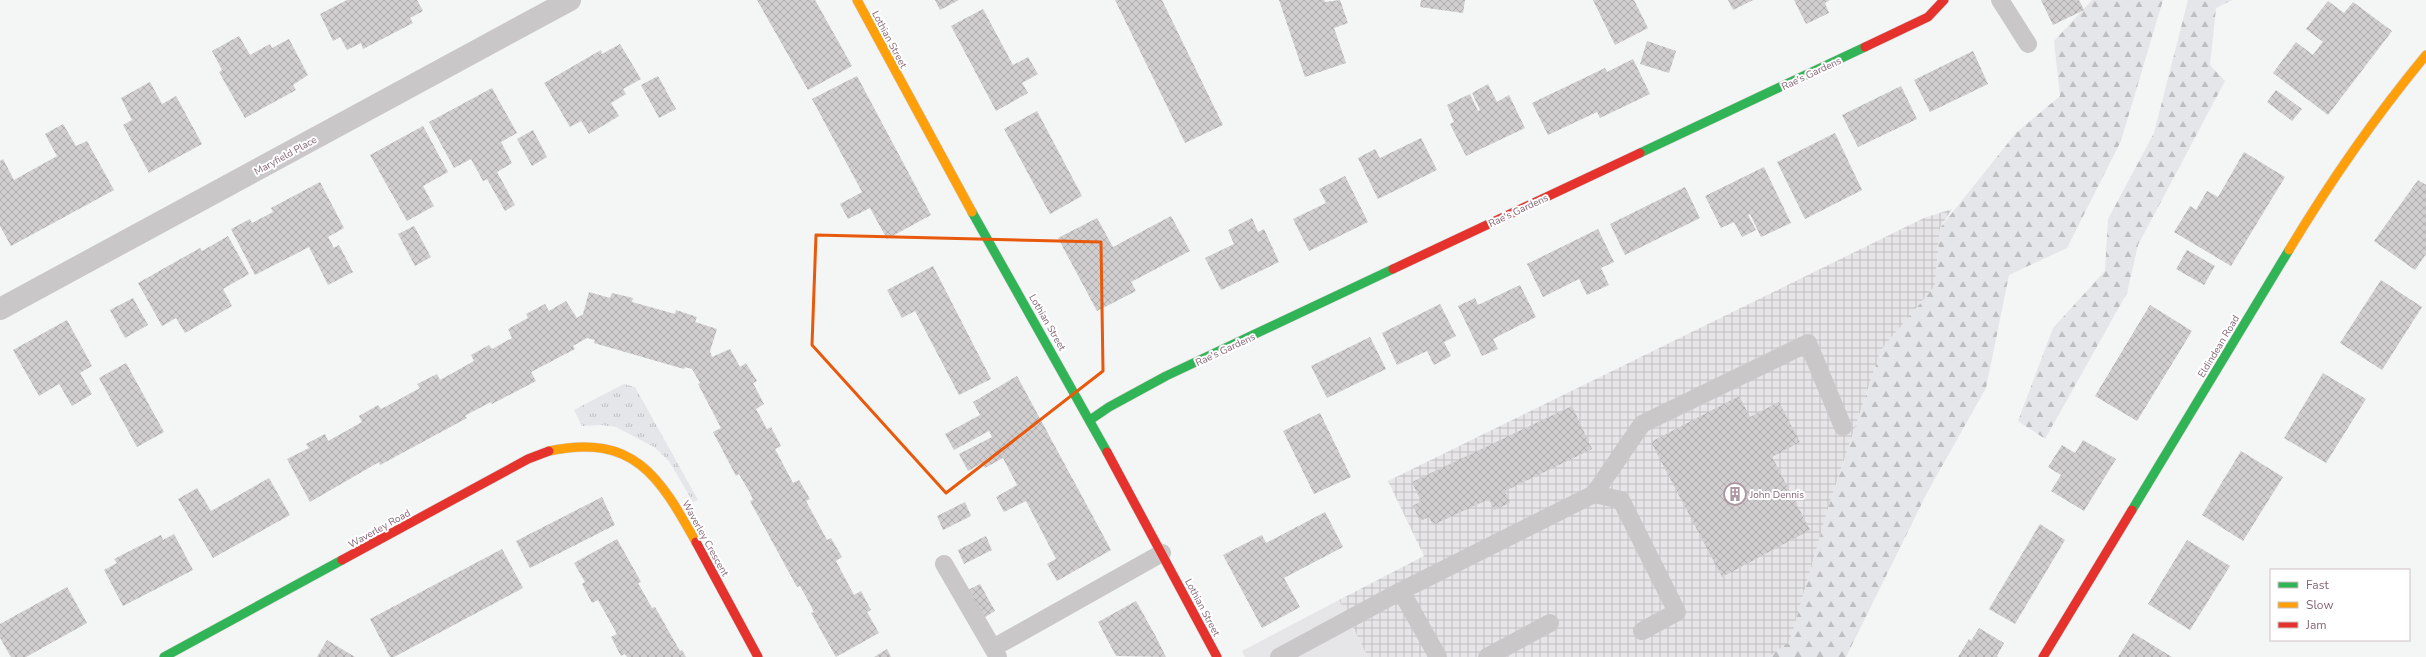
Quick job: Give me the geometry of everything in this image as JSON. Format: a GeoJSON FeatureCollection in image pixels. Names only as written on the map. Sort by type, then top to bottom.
{"type":"FeatureCollection","features":[{"type":"Feature","properties":{"kind":"street","name":"Maryfield Place"},"geometry":{"type":"LineString","coordinates":[[0,310],[570,0]]}},
{"type":"Feature","properties":{"kind":"street","name":"Lothian Street"},"geometry":{"type":"LineString","coordinates":[[856,0],[936,148],[1090,420],[1217,657]]}},
{"type":"Feature","properties":{"kind":"street","name":"Rae's Gardens"},"geometry":{"type":"LineString","coordinates":[[1090,420],[1109,407],[1166,376],[1928,17],[1944,0]]}},
{"type":"Feature","properties":{"kind":"street","name":"Eldindean Road"},"geometry":{"type":"LineString","coordinates":[[2043,657],[2329,183],[2377,115],[2426,55]]}},
{"type":"Feature","properties":{"kind":"street","name":"Waverley Road"},"geometry":{"type":"LineString","coordinates":[[164,657],[189,651],[528,459],[548,450],[569,445],[591,445],[613,450]]}},
{"type":"Feature","properties":{"kind":"street","name":"Waverley Crescent"},"geometry":{"type":"LineString","coordinates":[[613,450],[641,464],[660,481],[671,497],[758,657]]}},
{"type":"Feature","properties":{"kind":"lane"},"geometry":{"type":"LineString","coordinates":[[2000,0],[2028,44]]}},
{"type":"Feature","properties":{"kind":"lane"},"geometry":{"type":"LineString","coordinates":[[1279,657],[1401,592],[1594,494],[1642,424],[1808,343],[1843,427]]}},
{"type":"Feature","properties":{"kind":"lane"},"geometry":{"type":"LineString","coordinates":[[1594,494],[1621,500],[1677,612],[1642,631]]}},
{"type":"Feature","properties":{"kind":"lane"},"geometry":{"type":"LineString","coordinates":[[944,564],[996,652],[1162,553]]}},
{"type":"Feature","properties":{"kind":"lane"},"geometry":{"type":"LineString","coordinates":[[1401,592],[1438,657]]}},
{"type":"Feature","properties":{"kind":"lane"},"geometry":{"type":"LineString","coordinates":[[1487,657],[1550,623]]}},
{"type":"Feature","properties":{"kind":"highlighted area"},"geometry":{"type":"Polygon","coordinates":[[[816,235],[1101,242],[1103,371],[946,493],[812,345],[816,235]]]}},
{"type":"Feature","properties":{"kind":"shaded area"},"geometry":{"type":"Polygon","coordinates":[[[1952,209],[1940,228],[1935,286],[1881,350],[1830,502],[1790,641],[1769,657],[1368,657],[1339,600],[1424,556],[1388,481],[1924,218],[1952,209]]]}},
{"type":"Feature","properties":{"kind":"shaded area"},"geometry":{"type":"Polygon","coordinates":[[[1339,600],[1368,657],[1245,657],[1242,651],[1339,600]]]}},
{"type":"Feature","properties":{"kind":"green space"},"geometry":{"type":"Polygon","coordinates":[[[2092,0],[2163,0],[2121,141],[2067,248],[2009,275],[1986,388],[1928,491],[1846,657],[1769,657],[1790,641],[1830,502],[1881,350],[1935,286],[1940,228],[2016,133],[2060,96],[2054,41],[2092,0]]]}},
{"type":"Feature","properties":{"kind":"green space"},"geometry":{"type":"Polygon","coordinates":[[[2188,0],[2232,0],[2216,8],[2210,65],[2225,81],[2138,245],[2127,293],[2045,439],[2018,421],[2053,328],[2105,271],[2108,219],[2154,133],[2188,0]]]}},
{"type":"Feature","properties":{"kind":"green space"},"geometry":{"type":"Polygon","coordinates":[[[624,384],[635,387],[698,500],[693,502],[669,461],[654,447],[616,427],[601,425],[582,426],[574,410],[624,384]]]}},
{"type":"Feature","properties":{"kind":"building"},"geometry":{"type":"Polygon","coordinates":[[[347,0],[417,0],[423,11],[410,18],[413,23],[363,49],[361,43],[347,50],[340,37],[333,41],[320,14],[347,0]]]}},
{"type":"Feature","properties":{"kind":"building"},"geometry":{"type":"Polygon","coordinates":[[[757,0],[815,0],[852,66],[808,90],[757,0]]]}},
{"type":"Feature","properties":{"kind":"building"},"geometry":{"type":"Polygon","coordinates":[[[935,0],[959,0],[940,10],[935,0]]]}},
{"type":"Feature","properties":{"kind":"building"},"geometry":{"type":"Polygon","coordinates":[[[1115,0],[1162,0],[1223,125],[1185,143],[1115,0]]]}},
{"type":"Feature","properties":{"kind":"building"},"geometry":{"type":"Polygon","coordinates":[[[1279,0],[1324,0],[1325,2],[1340,0],[1348,23],[1334,28],[1346,63],[1305,77],[1279,0]]]}},
{"type":"Feature","properties":{"kind":"building"},"geometry":{"type":"Polygon","coordinates":[[[1421,0],[1465,0],[1463,13],[1420,7],[1421,0]]]}},
{"type":"Feature","properties":{"kind":"building"},"geometry":{"type":"Polygon","coordinates":[[[1593,0],[1634,0],[1648,28],[1615,45],[1593,0]]]}},
{"type":"Feature","properties":{"kind":"building"},"geometry":{"type":"Polygon","coordinates":[[[1728,0],[1753,0],[1733,10],[1728,0]]]}},
{"type":"Feature","properties":{"kind":"building"},"geometry":{"type":"Polygon","coordinates":[[[1794,0],[1830,0],[1825,3],[1829,13],[1806,24],[1794,0]]]}},
{"type":"Feature","properties":{"kind":"building"},"geometry":{"type":"Polygon","coordinates":[[[2041,0],[2079,0],[2084,10],[2053,25],[2041,0]]]}},
{"type":"Feature","properties":{"kind":"building"},"geometry":{"type":"Polygon","coordinates":[[[2328,1],[2344,13],[2353,2],[2392,31],[2328,115],[2273,73],[2296,42],[2313,55],[2323,42],[2306,29],[2328,1]]]}},
{"type":"Feature","properties":{"kind":"building"},"geometry":{"type":"Polygon","coordinates":[[[983,9],[1013,65],[1028,57],[1038,74],[1022,83],[1028,93],[996,111],[951,26],[983,9]]]}},
{"type":"Feature","properties":{"kind":"building"},"geometry":{"type":"Polygon","coordinates":[[[239,36],[250,55],[270,44],[272,48],[289,39],[308,75],[293,85],[296,90],[245,118],[219,72],[222,70],[212,51],[239,36]]]}},
{"type":"Feature","properties":{"kind":"building"},"geometry":{"type":"Polygon","coordinates":[[[1647,41],[1676,51],[1669,73],[1640,64],[1647,41]]]}},
{"type":"Feature","properties":{"kind":"building"},"geometry":{"type":"Polygon","coordinates":[[[620,44],[641,79],[623,89],[626,94],[611,103],[619,116],[589,134],[581,121],[570,127],[544,83],[601,50],[602,54],[620,44]]]}},
{"type":"Feature","properties":{"kind":"building"},"geometry":{"type":"Polygon","coordinates":[[[1973,51],[1988,84],[1930,112],[1914,80],[1973,51]]]}},
{"type":"Feature","properties":{"kind":"building"},"geometry":{"type":"Polygon","coordinates":[[[1633,59],[1650,94],[1600,118],[1597,112],[1548,135],[1532,103],[1605,68],[1607,72],[1633,59]]]}},
{"type":"Feature","properties":{"kind":"building"},"geometry":{"type":"Polygon","coordinates":[[[658,76],[676,109],[659,118],[641,85],[658,76]]]}},
{"type":"Feature","properties":{"kind":"building"},"geometry":{"type":"Polygon","coordinates":[[[857,76],[931,215],[887,239],[870,208],[848,219],[840,204],[862,192],[812,99],[857,76]]]}},
{"type":"Feature","properties":{"kind":"building"},"geometry":{"type":"Polygon","coordinates":[[[150,82],[162,104],[176,96],[202,144],[149,173],[123,125],[132,120],[121,98],[150,82]]]}},
{"type":"Feature","properties":{"kind":"building"},"geometry":{"type":"Polygon","coordinates":[[[1488,84],[1497,102],[1509,95],[1525,128],[1466,156],[1450,124],[1454,122],[1447,105],[1470,94],[1478,111],[1480,110],[1472,93],[1488,84]]]}},
{"type":"Feature","properties":{"kind":"building"},"geometry":{"type":"Polygon","coordinates":[[[1901,86],[1917,119],[1858,147],[1842,115],[1901,86]]]}},
{"type":"Feature","properties":{"kind":"building"},"geometry":{"type":"Polygon","coordinates":[[[492,88],[517,133],[501,142],[512,163],[497,172],[515,205],[505,211],[487,179],[483,181],[471,159],[454,168],[429,122],[492,88]]]}},
{"type":"Feature","properties":{"kind":"building"},"geometry":{"type":"Polygon","coordinates":[[[2276,90],[2302,109],[2292,121],[2267,102],[2276,90]]]}},
{"type":"Feature","properties":{"kind":"building"},"geometry":{"type":"Polygon","coordinates":[[[1037,111],[1082,196],[1050,214],[1004,129],[1037,111]]]}},
{"type":"Feature","properties":{"kind":"building"},"geometry":{"type":"Polygon","coordinates":[[[63,124],[76,146],[87,141],[114,190],[11,246],[0,226],[0,161],[3,159],[14,180],[57,156],[45,134],[63,124]]]}},
{"type":"Feature","properties":{"kind":"building"},"geometry":{"type":"Polygon","coordinates":[[[423,126],[448,172],[423,186],[434,206],[407,221],[370,155],[423,126]]]}},
{"type":"Feature","properties":{"kind":"building"},"geometry":{"type":"Polygon","coordinates":[[[533,130],[547,157],[532,166],[517,139],[533,130]]]}},
{"type":"Feature","properties":{"kind":"building"},"geometry":{"type":"Polygon","coordinates":[[[1835,133],[1862,190],[1805,219],[1777,162],[1835,133]]]}},
{"type":"Feature","properties":{"kind":"building"},"geometry":{"type":"Polygon","coordinates":[[[1421,138],[1437,170],[1378,199],[1358,158],[1375,149],[1380,158],[1421,138]]]}},
{"type":"Feature","properties":{"kind":"building"},"geometry":{"type":"Polygon","coordinates":[[[2244,152],[2285,177],[2231,266],[2174,232],[2190,206],[2196,210],[2207,191],[2218,197],[2244,152]]]}},
{"type":"Feature","properties":{"kind":"building"},"geometry":{"type":"Polygon","coordinates":[[[1764,167],[1791,223],[1761,237],[1750,214],[1748,215],[1756,230],[1742,237],[1734,222],[1721,228],[1705,196],[1764,167]]]}},
{"type":"Feature","properties":{"kind":"building"},"geometry":{"type":"Polygon","coordinates":[[[1345,176],[1368,222],[1309,251],[1293,219],[1326,203],[1319,189],[1345,176]]]}},
{"type":"Feature","properties":{"kind":"building"},"geometry":{"type":"Polygon","coordinates":[[[2418,180],[2426,185],[2426,254],[2415,270],[2374,241],[2418,180]]]}},
{"type":"Feature","properties":{"kind":"building"},"geometry":{"type":"Polygon","coordinates":[[[320,182],[344,228],[328,237],[334,248],[339,245],[353,272],[328,285],[309,247],[255,275],[231,229],[250,219],[252,223],[273,212],[271,208],[320,182]]]}},
{"type":"Feature","properties":{"kind":"building"},"geometry":{"type":"Polygon","coordinates":[[[1685,187],[1700,218],[1625,255],[1610,224],[1685,187]]]}},
{"type":"Feature","properties":{"kind":"building"},"geometry":{"type":"Polygon","coordinates":[[[1171,216],[1190,251],[1131,282],[1136,291],[1097,311],[1058,238],[1097,218],[1113,247],[1171,216]]]}},
{"type":"Feature","properties":{"kind":"building"},"geometry":{"type":"Polygon","coordinates":[[[1252,218],[1258,232],[1264,229],[1279,262],[1221,290],[1205,258],[1234,244],[1228,230],[1252,218]]]}},
{"type":"Feature","properties":{"kind":"building"},"geometry":{"type":"Polygon","coordinates":[[[414,226],[431,257],[415,266],[398,234],[414,226]]]}},
{"type":"Feature","properties":{"kind":"building"},"geometry":{"type":"Polygon","coordinates":[[[1598,229],[1614,262],[1601,268],[1609,285],[1587,295],[1579,279],[1543,297],[1527,264],[1598,229]]]}},
{"type":"Feature","properties":{"kind":"building"},"geometry":{"type":"Polygon","coordinates":[[[228,236],[249,274],[223,289],[232,306],[185,333],[176,318],[162,326],[138,283],[200,248],[202,251],[228,236]]]}},
{"type":"Feature","properties":{"kind":"building"},"geometry":{"type":"Polygon","coordinates":[[[2187,250],[2215,266],[2204,285],[2176,269],[2187,250]]]}},
{"type":"Feature","properties":{"kind":"building"},"geometry":{"type":"Polygon","coordinates":[[[933,266],[991,379],[959,395],[915,311],[902,318],[887,290],[933,266]]]}},
{"type":"Feature","properties":{"kind":"building"},"geometry":{"type":"Polygon","coordinates":[[[2381,280],[2422,307],[2382,370],[2340,343],[2381,280]]]}},
{"type":"Feature","properties":{"kind":"building"},"geometry":{"type":"Polygon","coordinates":[[[1520,285],[1536,317],[1493,339],[1498,349],[1482,356],[1458,306],[1475,298],[1478,305],[1520,285]]]}},
{"type":"Feature","properties":{"kind":"building"},"geometry":{"type":"Polygon","coordinates":[[[589,292],[610,298],[612,293],[633,298],[632,302],[675,314],[676,310],[697,317],[695,322],[717,329],[710,351],[712,357],[730,349],[740,367],[746,363],[757,381],[753,383],[764,404],[756,409],[767,429],[771,427],[781,446],[775,449],[793,483],[799,480],[810,499],[806,501],[827,540],[831,538],[842,557],[836,561],[854,595],[861,591],[871,610],[867,612],[879,633],[836,657],[811,613],[814,612],[800,586],[797,587],[750,501],[753,500],[751,495],[739,474],[736,476],[713,432],[721,428],[698,384],[700,383],[692,369],[685,367],[684,369],[594,343],[595,340],[587,338],[573,346],[575,349],[531,372],[536,381],[492,404],[491,402],[470,413],[465,416],[467,418],[380,465],[379,462],[310,502],[287,459],[309,448],[306,444],[325,434],[328,441],[362,422],[359,416],[378,405],[381,409],[420,388],[417,384],[437,374],[440,380],[474,361],[471,355],[489,345],[492,349],[512,338],[508,329],[528,318],[526,314],[545,304],[549,311],[566,301],[577,318],[583,314],[589,292]]]}},
{"type":"Feature","properties":{"kind":"building"},"geometry":{"type":"Polygon","coordinates":[[[133,298],[148,325],[125,338],[110,310],[133,298]]]}},
{"type":"Feature","properties":{"kind":"building"},"geometry":{"type":"Polygon","coordinates":[[[1440,304],[1456,336],[1444,342],[1451,356],[1434,365],[1427,351],[1397,365],[1382,333],[1440,304]]]}},
{"type":"Feature","properties":{"kind":"building"},"geometry":{"type":"Polygon","coordinates":[[[2150,305],[2192,331],[2137,421],[2095,396],[2150,305]]]}},
{"type":"Feature","properties":{"kind":"building"},"geometry":{"type":"Polygon","coordinates":[[[67,320],[92,366],[80,373],[92,394],[72,406],[59,384],[39,396],[13,350],[67,320]]]}},
{"type":"Feature","properties":{"kind":"building"},"geometry":{"type":"Polygon","coordinates":[[[1370,337],[1386,369],[1327,398],[1311,366],[1370,337]]]}},
{"type":"Feature","properties":{"kind":"building"},"geometry":{"type":"Polygon","coordinates":[[[126,363],[164,432],[137,447],[99,378],[126,363]]]}},
{"type":"Feature","properties":{"kind":"building"},"geometry":{"type":"Polygon","coordinates":[[[2323,373],[2366,399],[2326,463],[2284,438],[2323,373]]]}},
{"type":"Feature","properties":{"kind":"building"},"geometry":{"type":"Polygon","coordinates":[[[1017,376],[1111,550],[1057,581],[1047,564],[1056,559],[1026,501],[1004,512],[996,497],[1017,485],[1003,458],[985,468],[982,463],[968,471],[959,454],[992,437],[989,431],[954,450],[945,434],[980,415],[973,402],[1017,376]]]}},
{"type":"Feature","properties":{"kind":"building","name":"John Dennis"},"geometry":{"type":"Polygon","coordinates":[[[1739,396],[1750,417],[1779,402],[1800,442],[1772,457],[1810,530],[1722,577],[1651,442],[1739,396]]]}},
{"type":"Feature","properties":{"kind":"building"},"geometry":{"type":"Polygon","coordinates":[[[1572,406],[1592,449],[1505,491],[1510,503],[1494,510],[1489,499],[1433,525],[1429,517],[1420,521],[1413,506],[1421,501],[1412,482],[1572,406]]]}},
{"type":"Feature","properties":{"kind":"building"},"geometry":{"type":"Polygon","coordinates":[[[1320,413],[1351,477],[1314,494],[1283,431],[1320,413]]]}},
{"type":"Feature","properties":{"kind":"building"},"geometry":{"type":"Polygon","coordinates":[[[2083,440],[2116,459],[2084,511],[2051,491],[2061,475],[2048,467],[2062,445],[2075,453],[2083,440]]]}},
{"type":"Feature","properties":{"kind":"building"},"geometry":{"type":"Polygon","coordinates":[[[2241,451],[2283,477],[2243,541],[2202,515],[2241,451]]]}},
{"type":"Feature","properties":{"kind":"building"},"geometry":{"type":"Polygon","coordinates":[[[269,478],[290,515],[213,558],[178,499],[197,488],[211,511],[269,478]]]}},
{"type":"Feature","properties":{"kind":"building"},"geometry":{"type":"Polygon","coordinates":[[[602,497],[615,525],[530,568],[516,541],[602,497]]]}},
{"type":"Feature","properties":{"kind":"building"},"geometry":{"type":"Polygon","coordinates":[[[965,502],[971,516],[943,530],[937,516],[965,502]]]}},
{"type":"Feature","properties":{"kind":"building"},"geometry":{"type":"Polygon","coordinates":[[[1325,512],[1343,547],[1284,578],[1300,607],[1262,628],[1223,555],[1262,535],[1266,543],[1325,512]]]}},
{"type":"Feature","properties":{"kind":"building"},"geometry":{"type":"Polygon","coordinates":[[[2040,524],[2065,540],[2015,624],[1989,609],[2040,524]]]}},
{"type":"Feature","properties":{"kind":"building"},"geometry":{"type":"Polygon","coordinates":[[[174,534],[193,570],[123,606],[104,570],[117,563],[114,559],[161,535],[163,540],[174,534]]]}},
{"type":"Feature","properties":{"kind":"building"},"geometry":{"type":"Polygon","coordinates":[[[986,536],[992,550],[964,564],[958,550],[986,536]]]}},
{"type":"Feature","properties":{"kind":"building"},"geometry":{"type":"Polygon","coordinates":[[[617,539],[641,582],[638,583],[652,608],[655,607],[680,651],[682,650],[686,657],[627,657],[625,654],[621,656],[611,637],[617,634],[598,600],[592,603],[582,584],[585,582],[574,563],[617,539]]]}},
{"type":"Feature","properties":{"kind":"building"},"geometry":{"type":"Polygon","coordinates":[[[2187,540],[2230,566],[2190,630],[2148,604],[2187,540]]]}},
{"type":"Feature","properties":{"kind":"building"},"geometry":{"type":"Polygon","coordinates":[[[502,549],[523,588],[394,657],[390,657],[370,619],[502,549]]]}},
{"type":"Feature","properties":{"kind":"building"},"geometry":{"type":"Polygon","coordinates":[[[980,584],[995,611],[982,619],[966,591],[980,584]]]}},
{"type":"Feature","properties":{"kind":"building"},"geometry":{"type":"Polygon","coordinates":[[[67,587],[87,623],[26,657],[11,657],[0,638],[0,624],[67,587]]]}},
{"type":"Feature","properties":{"kind":"building"},"geometry":{"type":"Polygon","coordinates":[[[1136,601],[1166,657],[1116,656],[1098,622],[1136,601]]]}},
{"type":"Feature","properties":{"kind":"building"},"geometry":{"type":"Polygon","coordinates":[[[1979,628],[2004,643],[1997,656],[1998,657],[1958,657],[1969,639],[1971,641],[1979,628]]]}},
{"type":"Feature","properties":{"kind":"building"},"geometry":{"type":"Polygon","coordinates":[[[2133,633],[2172,657],[2118,657],[2133,633]]]}},
{"type":"Feature","properties":{"kind":"building"},"geometry":{"type":"Polygon","coordinates":[[[327,640],[355,657],[317,657],[327,640]]]}},
{"type":"Feature","properties":{"kind":"building"},"geometry":{"type":"Polygon","coordinates":[[[887,649],[891,657],[874,657],[887,649]]]}},
{"type":"Feature","properties":{"kind":"traffic: fast"},"geometry":{"type":"LineString","coordinates":[[1640,153],[1865,47]]}},
{"type":"Feature","properties":{"kind":"traffic: fast"},"geometry":{"type":"LineString","coordinates":[[972,212],[1107,452]]}},
{"type":"Feature","properties":{"kind":"traffic: fast"},"geometry":{"type":"LineString","coordinates":[[2132,510],[2289,250]]}},
{"type":"Feature","properties":{"kind":"traffic: fast"},"geometry":{"type":"LineString","coordinates":[[1090,420],[1109,407],[1166,376],[1393,269]]}},
{"type":"Feature","properties":{"kind":"traffic: fast"},"geometry":{"type":"LineString","coordinates":[[164,657],[342,560]]}},
{"type":"Feature","properties":{"kind":"traffic: slow"},"geometry":{"type":"LineString","coordinates":[[857,0],[972,212]]}},
{"type":"Feature","properties":{"kind":"traffic: slow"},"geometry":{"type":"LineString","coordinates":[[2289,250],[2354,150],[2426,55]]}},
{"type":"Feature","properties":{"kind":"traffic: slow"},"geometry":{"type":"LineString","coordinates":[[549,451],[578,447],[603,448],[623,454],[640,465],[656,479],[683,518],[696,542]]}},
{"type":"Feature","properties":{"kind":"traffic: jam"},"geometry":{"type":"LineString","coordinates":[[1865,47],[1928,17],[1944,0]]}},
{"type":"Feature","properties":{"kind":"traffic: jam"},"geometry":{"type":"LineString","coordinates":[[1393,269],[1640,153]]}},
{"type":"Feature","properties":{"kind":"traffic: jam"},"geometry":{"type":"LineString","coordinates":[[342,560],[528,459],[549,451]]}},
{"type":"Feature","properties":{"kind":"traffic: jam"},"geometry":{"type":"LineString","coordinates":[[1107,452],[1217,657]]}},
{"type":"Feature","properties":{"kind":"traffic: jam"},"geometry":{"type":"LineString","coordinates":[[2043,657],[2132,510]]}},
{"type":"Feature","properties":{"kind":"traffic: jam"},"geometry":{"type":"LineString","coordinates":[[696,542],[758,657]]}},
{"type":"Feature","properties":{"kind":"place","name":"John Dennis"},"geometry":{"type":"Point","coordinates":[1735,494]}}]}
